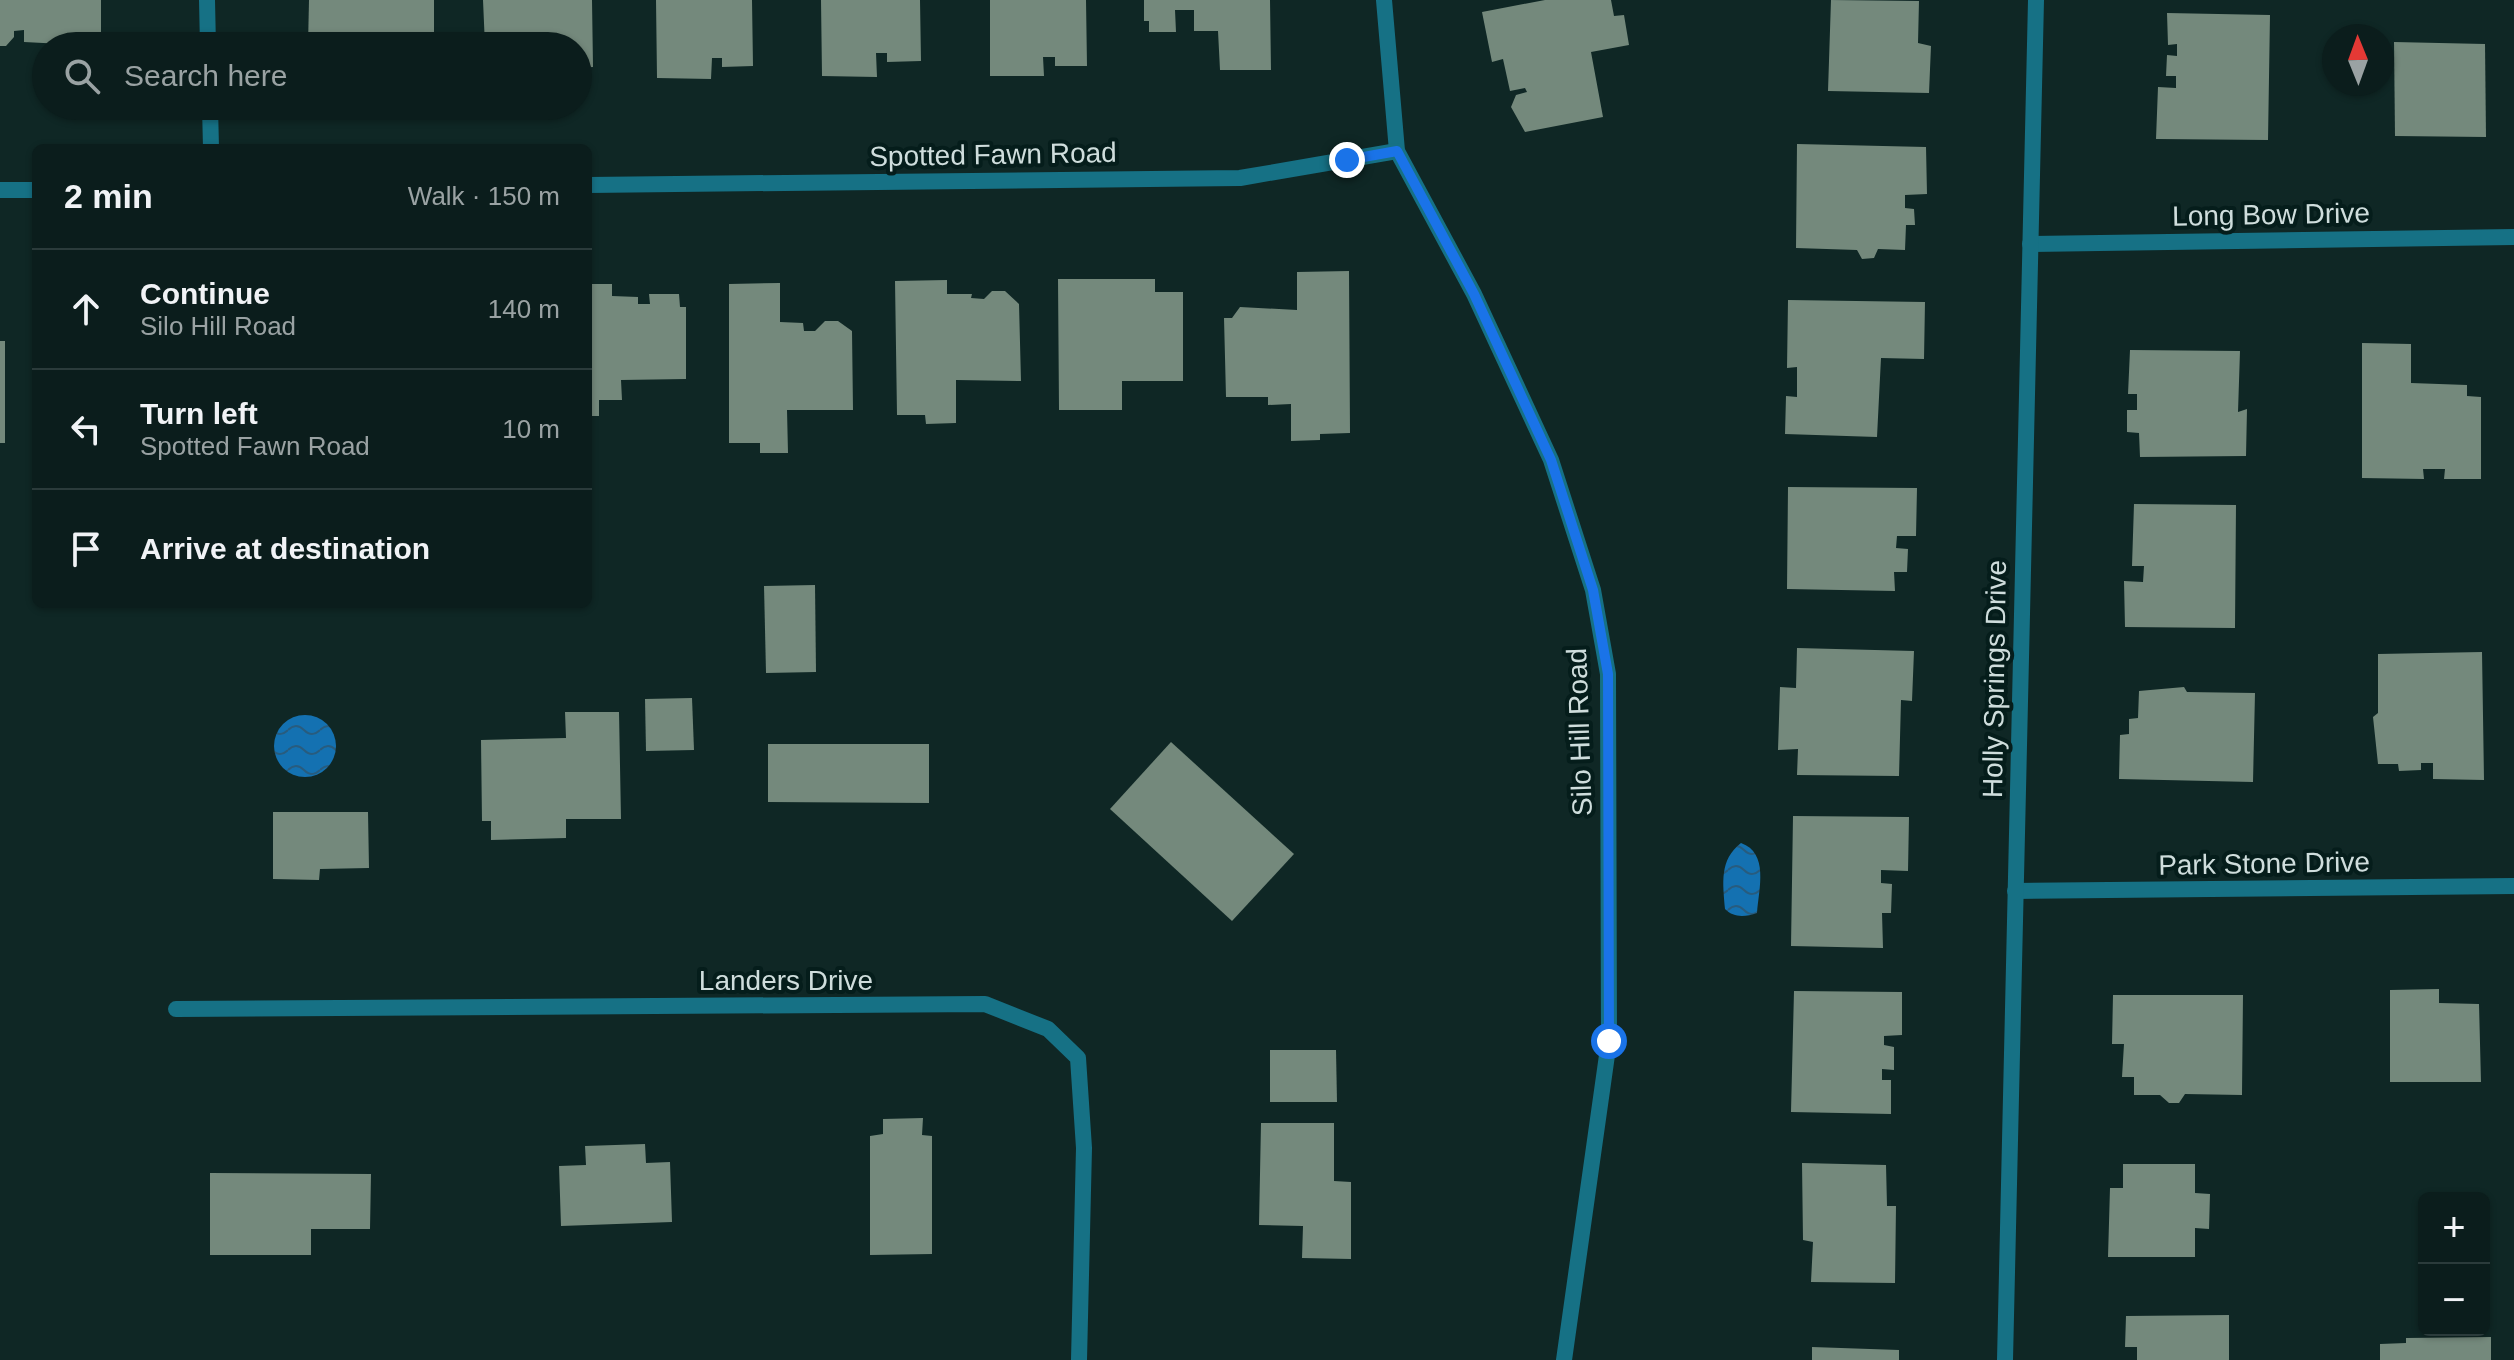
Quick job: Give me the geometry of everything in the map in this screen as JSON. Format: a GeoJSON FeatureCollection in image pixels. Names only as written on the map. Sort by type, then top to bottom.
{"type":"FeatureCollection","features":[{"type":"Feature","properties":{"kind":"street"},"geometry":{"type":"LineString","coordinates":[[207,0],[208,32]]}},
{"type":"Feature","properties":{"kind":"street","name":"Silo Hill Road"},"geometry":{"type":"LineString","coordinates":[[1384,0],[1397,151],[1474,294],[1551,460],[1593,590],[1608,674],[1609,1041],[1564,1360]]}},
{"type":"Feature","properties":{"kind":"street","name":"Holly Springs Drive"},"geometry":{"type":"LineString","coordinates":[[2005,1360],[2036,0]]}},
{"type":"Feature","properties":{"kind":"street"},"geometry":{"type":"LineString","coordinates":[[210,120],[211,144]]}},
{"type":"Feature","properties":{"kind":"street","name":"Spotted Fawn Road"},"geometry":{"type":"LineString","coordinates":[[592,185],[1240,178],[1397,151]]}},
{"type":"Feature","properties":{"kind":"street"},"geometry":{"type":"LineString","coordinates":[[0,190],[32,190]]}},
{"type":"Feature","properties":{"kind":"street","name":"Long Bow Drive"},"geometry":{"type":"LineString","coordinates":[[2030,244],[2514,237]]}},
{"type":"Feature","properties":{"kind":"street","name":"Park Stone Drive"},"geometry":{"type":"LineString","coordinates":[[2015,891],[2514,886]]}},
{"type":"Feature","properties":{"kind":"street","name":"Landers Drive"},"geometry":{"type":"LineString","coordinates":[[176,1009],[985,1004],[1048,1029],[1078,1058],[1084,1148],[1079,1360]]}},
{"type":"Feature","properties":{"kind":"water"},"geometry":{"type":"Polygon","coordinates":[[[305,715],[317,717],[327,724],[334,734],[334,758],[327,768],[317,775],[305,777],[293,775],[283,768],[276,758],[274,746],[276,734],[283,724],[293,717],[305,715]]]}},
{"type":"Feature","properties":{"kind":"water"},"geometry":{"type":"Polygon","coordinates":[[[1741,843],[1756,855],[1760,872],[1757,913],[1744,916],[1725,909],[1724,890],[1726,864],[1741,843]]]}},
{"type":"Feature","properties":{"kind":"building"},"geometry":{"type":"Polygon","coordinates":[[[0,0],[101,0],[101,32],[32,32],[32,42],[24,42],[24,30],[14,31],[14,37],[6,46],[0,46],[0,0]]]}},
{"type":"Feature","properties":{"kind":"building"},"geometry":{"type":"Polygon","coordinates":[[[309,0],[434,0],[434,32],[308,32],[309,0]]]}},
{"type":"Feature","properties":{"kind":"building"},"geometry":{"type":"Polygon","coordinates":[[[483,0],[592,0],[593,67],[592,32],[484,32],[483,0]]]}},
{"type":"Feature","properties":{"kind":"building"},"geometry":{"type":"Polygon","coordinates":[[[656,0],[752,0],[753,66],[722,67],[722,58],[712,58],[711,79],[657,78],[656,0]]]}},
{"type":"Feature","properties":{"kind":"building"},"geometry":{"type":"Polygon","coordinates":[[[821,0],[920,0],[921,61],[887,62],[887,53],[876,53],[877,77],[822,76],[821,0]]]}},
{"type":"Feature","properties":{"kind":"building"},"geometry":{"type":"Polygon","coordinates":[[[990,0],[1086,0],[1087,66],[1055,66],[1055,57],[1043,57],[1044,76],[990,76],[990,0]]]}},
{"type":"Feature","properties":{"kind":"building"},"geometry":{"type":"Polygon","coordinates":[[[1144,0],[1270,0],[1271,70],[1220,70],[1218,31],[1194,31],[1194,10],[1175,10],[1176,32],[1149,32],[1149,21],[1144,21],[1144,0]]]}},
{"type":"Feature","properties":{"kind":"building"},"geometry":{"type":"Polygon","coordinates":[[[1545,0],[1611,0],[1614,16],[1624,15],[1629,45],[1591,52],[1603,117],[1525,132],[1511,107],[1516,95],[1527,92],[1525,88],[1510,91],[1503,59],[1492,62],[1482,12],[1545,0]]]}},
{"type":"Feature","properties":{"kind":"building"},"geometry":{"type":"Polygon","coordinates":[[[1831,0],[1919,1],[1918,43],[1931,46],[1929,93],[1828,91],[1831,0]]]}},
{"type":"Feature","properties":{"kind":"building"},"geometry":{"type":"Polygon","coordinates":[[[2167,13],[2270,15],[2268,140],[2156,139],[2158,87],[2176,88],[2176,76],[2166,76],[2167,55],[2177,56],[2177,44],[2168,45],[2167,13]]]}},
{"type":"Feature","properties":{"kind":"building"},"geometry":{"type":"Polygon","coordinates":[[[2394,42],[2485,44],[2486,137],[2395,136],[2394,42]]]}},
{"type":"Feature","properties":{"kind":"building"},"geometry":{"type":"Polygon","coordinates":[[[1797,144],[1926,147],[1927,194],[1905,195],[1905,208],[1914,209],[1915,225],[1906,225],[1905,250],[1878,249],[1874,258],[1862,259],[1857,250],[1796,248],[1797,144]]]}},
{"type":"Feature","properties":{"kind":"building"},"geometry":{"type":"Polygon","coordinates":[[[1349,271],[1350,433],[1320,434],[1320,440],[1291,441],[1291,404],[1268,405],[1268,397],[1226,397],[1224,318],[1232,318],[1240,307],[1297,310],[1297,272],[1349,271]]]}},
{"type":"Feature","properties":{"kind":"building"},"geometry":{"type":"Polygon","coordinates":[[[1058,279],[1155,279],[1155,292],[1183,292],[1183,381],[1122,381],[1122,410],[1059,410],[1058,279]]]}},
{"type":"Feature","properties":{"kind":"building"},"geometry":{"type":"Polygon","coordinates":[[[947,280],[947,294],[972,294],[971,298],[984,299],[992,291],[1005,291],[1019,304],[1021,381],[956,380],[956,423],[926,424],[925,415],[897,415],[895,281],[947,280]]]}},
{"type":"Feature","properties":{"kind":"building"},"geometry":{"type":"Polygon","coordinates":[[[780,283],[780,322],[803,323],[804,331],[815,331],[825,321],[838,321],[852,331],[853,410],[787,410],[788,453],[760,453],[760,443],[729,443],[729,284],[780,283]]]}},
{"type":"Feature","properties":{"kind":"building"},"geometry":{"type":"Polygon","coordinates":[[[592,284],[612,284],[612,296],[638,297],[638,304],[650,304],[649,294],[679,294],[680,307],[686,307],[686,379],[621,380],[622,400],[599,400],[599,416],[592,416],[592,284]]]}},
{"type":"Feature","properties":{"kind":"building"},"geometry":{"type":"Polygon","coordinates":[[[1788,300],[1925,302],[1924,359],[1881,358],[1877,437],[1785,434],[1786,396],[1797,397],[1797,367],[1787,368],[1788,300]]]}},
{"type":"Feature","properties":{"kind":"building"},"geometry":{"type":"Polygon","coordinates":[[[0,341],[5,341],[5,443],[0,443],[0,341]]]}},
{"type":"Feature","properties":{"kind":"building"},"geometry":{"type":"Polygon","coordinates":[[[2362,343],[2411,344],[2411,383],[2467,385],[2467,396],[2481,397],[2481,479],[2444,479],[2445,469],[2423,469],[2424,479],[2362,478],[2362,343]]]}},
{"type":"Feature","properties":{"kind":"building"},"geometry":{"type":"Polygon","coordinates":[[[2130,350],[2240,351],[2238,412],[2247,409],[2246,456],[2140,457],[2139,433],[2127,432],[2127,410],[2137,410],[2137,394],[2128,394],[2130,350]]]}},
{"type":"Feature","properties":{"kind":"building"},"geometry":{"type":"Polygon","coordinates":[[[1788,487],[1917,488],[1916,536],[1897,536],[1896,548],[1908,549],[1907,572],[1894,572],[1895,591],[1787,589],[1788,487]]]}},
{"type":"Feature","properties":{"kind":"building"},"geometry":{"type":"Polygon","coordinates":[[[2134,504],[2236,505],[2235,628],[2125,627],[2124,581],[2143,582],[2144,566],[2132,566],[2134,504]]]}},
{"type":"Feature","properties":{"kind":"building"},"geometry":{"type":"Polygon","coordinates":[[[815,585],[816,672],[766,673],[764,586],[815,585]]]}},
{"type":"Feature","properties":{"kind":"building"},"geometry":{"type":"Polygon","coordinates":[[[1797,648],[1914,651],[1912,701],[1901,700],[1899,776],[1797,775],[1798,749],[1778,750],[1780,687],[1796,688],[1797,648]]]}},
{"type":"Feature","properties":{"kind":"building"},"geometry":{"type":"Polygon","coordinates":[[[2482,652],[2484,780],[2433,779],[2433,763],[2421,763],[2421,770],[2399,771],[2398,764],[2378,764],[2373,717],[2378,713],[2378,654],[2482,652]]]}},
{"type":"Feature","properties":{"kind":"building"},"geometry":{"type":"Polygon","coordinates":[[[2184,687],[2187,692],[2255,693],[2253,782],[2119,779],[2120,735],[2129,734],[2129,719],[2138,718],[2139,691],[2184,687]]]}},
{"type":"Feature","properties":{"kind":"building"},"geometry":{"type":"Polygon","coordinates":[[[692,698],[694,750],[646,751],[645,699],[692,698]]]}},
{"type":"Feature","properties":{"kind":"building"},"geometry":{"type":"Polygon","coordinates":[[[565,712],[619,712],[621,819],[566,819],[566,838],[491,840],[491,821],[482,821],[481,740],[566,738],[565,712]]]}},
{"type":"Feature","properties":{"kind":"building"},"geometry":{"type":"Polygon","coordinates":[[[1171,742],[1294,854],[1232,921],[1110,809],[1171,742]]]}},
{"type":"Feature","properties":{"kind":"building"},"geometry":{"type":"Polygon","coordinates":[[[768,744],[929,744],[929,803],[768,802],[768,744]]]}},
{"type":"Feature","properties":{"kind":"building"},"geometry":{"type":"Polygon","coordinates":[[[273,812],[368,812],[369,868],[320,869],[319,880],[273,879],[273,812]]]}},
{"type":"Feature","properties":{"kind":"building"},"geometry":{"type":"Polygon","coordinates":[[[1793,816],[1909,817],[1908,871],[1881,870],[1881,883],[1892,884],[1891,913],[1882,913],[1883,948],[1791,946],[1793,816]]]}},
{"type":"Feature","properties":{"kind":"building"},"geometry":{"type":"Polygon","coordinates":[[[2439,989],[2439,1003],[2479,1004],[2481,1082],[2390,1082],[2390,990],[2439,989]]]}},
{"type":"Feature","properties":{"kind":"building"},"geometry":{"type":"Polygon","coordinates":[[[1794,991],[1902,992],[1902,1035],[1884,1036],[1884,1045],[1894,1047],[1894,1070],[1882,1069],[1882,1080],[1891,1080],[1891,1114],[1791,1112],[1794,991]]]}},
{"type":"Feature","properties":{"kind":"building"},"geometry":{"type":"Polygon","coordinates":[[[2113,995],[2243,995],[2242,1095],[2185,1094],[2179,1103],[2169,1103],[2160,1095],[2134,1095],[2134,1077],[2122,1077],[2124,1044],[2112,1044],[2113,995]]]}},
{"type":"Feature","properties":{"kind":"building"},"geometry":{"type":"Polygon","coordinates":[[[1270,1050],[1336,1050],[1337,1102],[1270,1102],[1270,1050]]]}},
{"type":"Feature","properties":{"kind":"building"},"geometry":{"type":"Polygon","coordinates":[[[923,1118],[922,1135],[932,1136],[932,1254],[870,1255],[870,1136],[883,1134],[883,1119],[923,1118]]]}},
{"type":"Feature","properties":{"kind":"building"},"geometry":{"type":"Polygon","coordinates":[[[1261,1123],[1334,1123],[1334,1181],[1351,1182],[1351,1259],[1302,1258],[1303,1226],[1259,1225],[1261,1123]]]}},
{"type":"Feature","properties":{"kind":"building"},"geometry":{"type":"Polygon","coordinates":[[[645,1144],[646,1163],[670,1162],[672,1222],[561,1226],[559,1166],[586,1165],[585,1146],[645,1144]]]}},
{"type":"Feature","properties":{"kind":"building"},"geometry":{"type":"Polygon","coordinates":[[[1802,1163],[1886,1165],[1887,1206],[1896,1206],[1895,1283],[1811,1282],[1813,1242],[1803,1240],[1802,1163]]]}},
{"type":"Feature","properties":{"kind":"building"},"geometry":{"type":"Polygon","coordinates":[[[2123,1164],[2195,1164],[2195,1193],[2210,1194],[2209,1229],[2195,1228],[2195,1257],[2108,1257],[2110,1188],[2123,1188],[2123,1164]]]}},
{"type":"Feature","properties":{"kind":"building"},"geometry":{"type":"Polygon","coordinates":[[[210,1173],[371,1174],[370,1229],[311,1229],[311,1255],[210,1255],[210,1173]]]}},
{"type":"Feature","properties":{"kind":"building"},"geometry":{"type":"Polygon","coordinates":[[[2229,1315],[2229,1360],[2137,1360],[2137,1347],[2125,1347],[2126,1316],[2229,1315]]]}},
{"type":"Feature","properties":{"kind":"building"},"geometry":{"type":"Polygon","coordinates":[[[2491,1337],[2491,1360],[2380,1360],[2380,1344],[2406,1343],[2406,1338],[2491,1337]]]}},
{"type":"Feature","properties":{"kind":"building"},"geometry":{"type":"Polygon","coordinates":[[[1812,1347],[1899,1350],[1899,1360],[1812,1360],[1812,1347]]]}},
{"type":"Feature","properties":{"kind":"route"},"geometry":{"type":"LineString","coordinates":[[1347,160],[1397,151],[1474,294],[1551,460],[1593,590],[1608,674],[1609,1041]]}}]}
